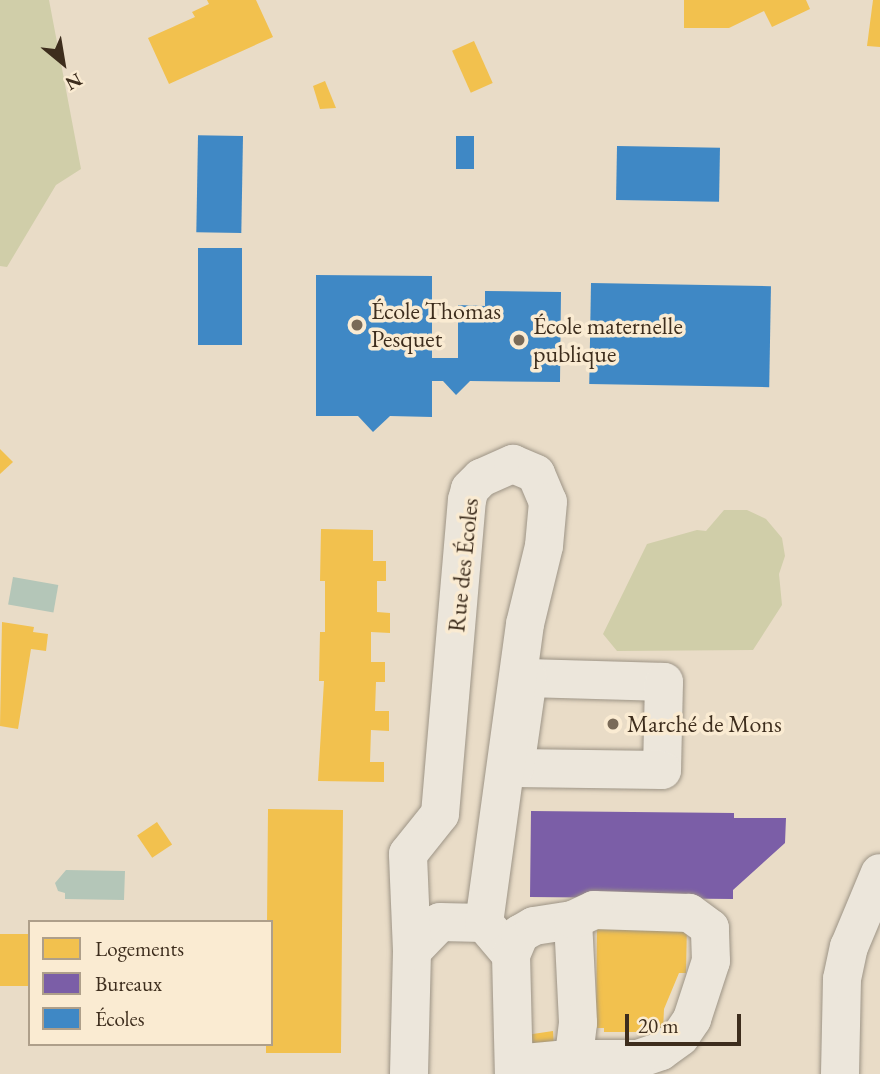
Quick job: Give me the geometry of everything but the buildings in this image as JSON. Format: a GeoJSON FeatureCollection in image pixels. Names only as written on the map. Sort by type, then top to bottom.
{"type":"FeatureCollection","features":[{"type":"Feature","properties":{"kind":"street","name":"Rue des Écoles"},"geometry":{"type":"LineString","coordinates":[[409,1074],[412,951],[408,854],[440,814],[467,500],[470,488],[481,478],[513,464],[536,474],[548,502],[544,545],[525,624],[484,922]]}},
{"type":"Feature","properties":{"kind":"street"},"geometry":{"type":"LineString","coordinates":[[840,1074],[842,979],[849,947],[880,873]]}},
{"type":"Feature","properties":{"kind":"street"},"geometry":{"type":"LineString","coordinates":[[594,910],[689,913],[710,928],[711,961],[692,1019],[680,1037],[661,1051],[638,1059],[568,1059],[514,1069],[511,955],[520,934],[534,926],[573,920],[594,910]]}},
{"type":"Feature","properties":{"kind":"street"},"geometry":{"type":"LineString","coordinates":[[568,1059],[575,1048],[578,1023],[573,920]]}},
{"type":"Feature","properties":{"kind":"street"},"geometry":{"type":"LineString","coordinates":[[412,951],[440,922],[484,922],[511,955]]}},
{"type":"Feature","properties":{"kind":"shaded area"},"geometry":{"type":"Polygon","coordinates":[[[0,0],[49,0],[81,169],[56,185],[7,267],[0,266],[0,0]]]}},
{"type":"Feature","properties":{"kind":"shaded area"},"geometry":{"type":"Polygon","coordinates":[[[724,510],[747,510],[766,519],[782,538],[785,556],[779,574],[782,605],[753,650],[617,651],[603,634],[647,544],[697,530],[706,531],[724,510]]]}},
{"type":"Feature","properties":{"kind":"shaded area"},"geometry":{"type":"Polygon","coordinates":[[[13,577],[58,585],[53,613],[8,605],[13,577]]]}},
{"type":"Feature","properties":{"kind":"shaded area"},"geometry":{"type":"Polygon","coordinates":[[[66,870],[125,871],[124,900],[65,899],[65,893],[58,891],[55,883],[66,870]]]}},
{"type":"Feature","properties":{"kind":"place","name":"École Thomas Pesquet"},"geometry":{"type":"Point","coordinates":[357,325]}},
{"type":"Feature","properties":{"kind":"place","name":"École maternelle publique"},"geometry":{"type":"Point","coordinates":[519,340]}},
{"type":"Feature","properties":{"kind":"place","name":"Marché de Mons"},"geometry":{"type":"Point","coordinates":[613,724]}}]}
